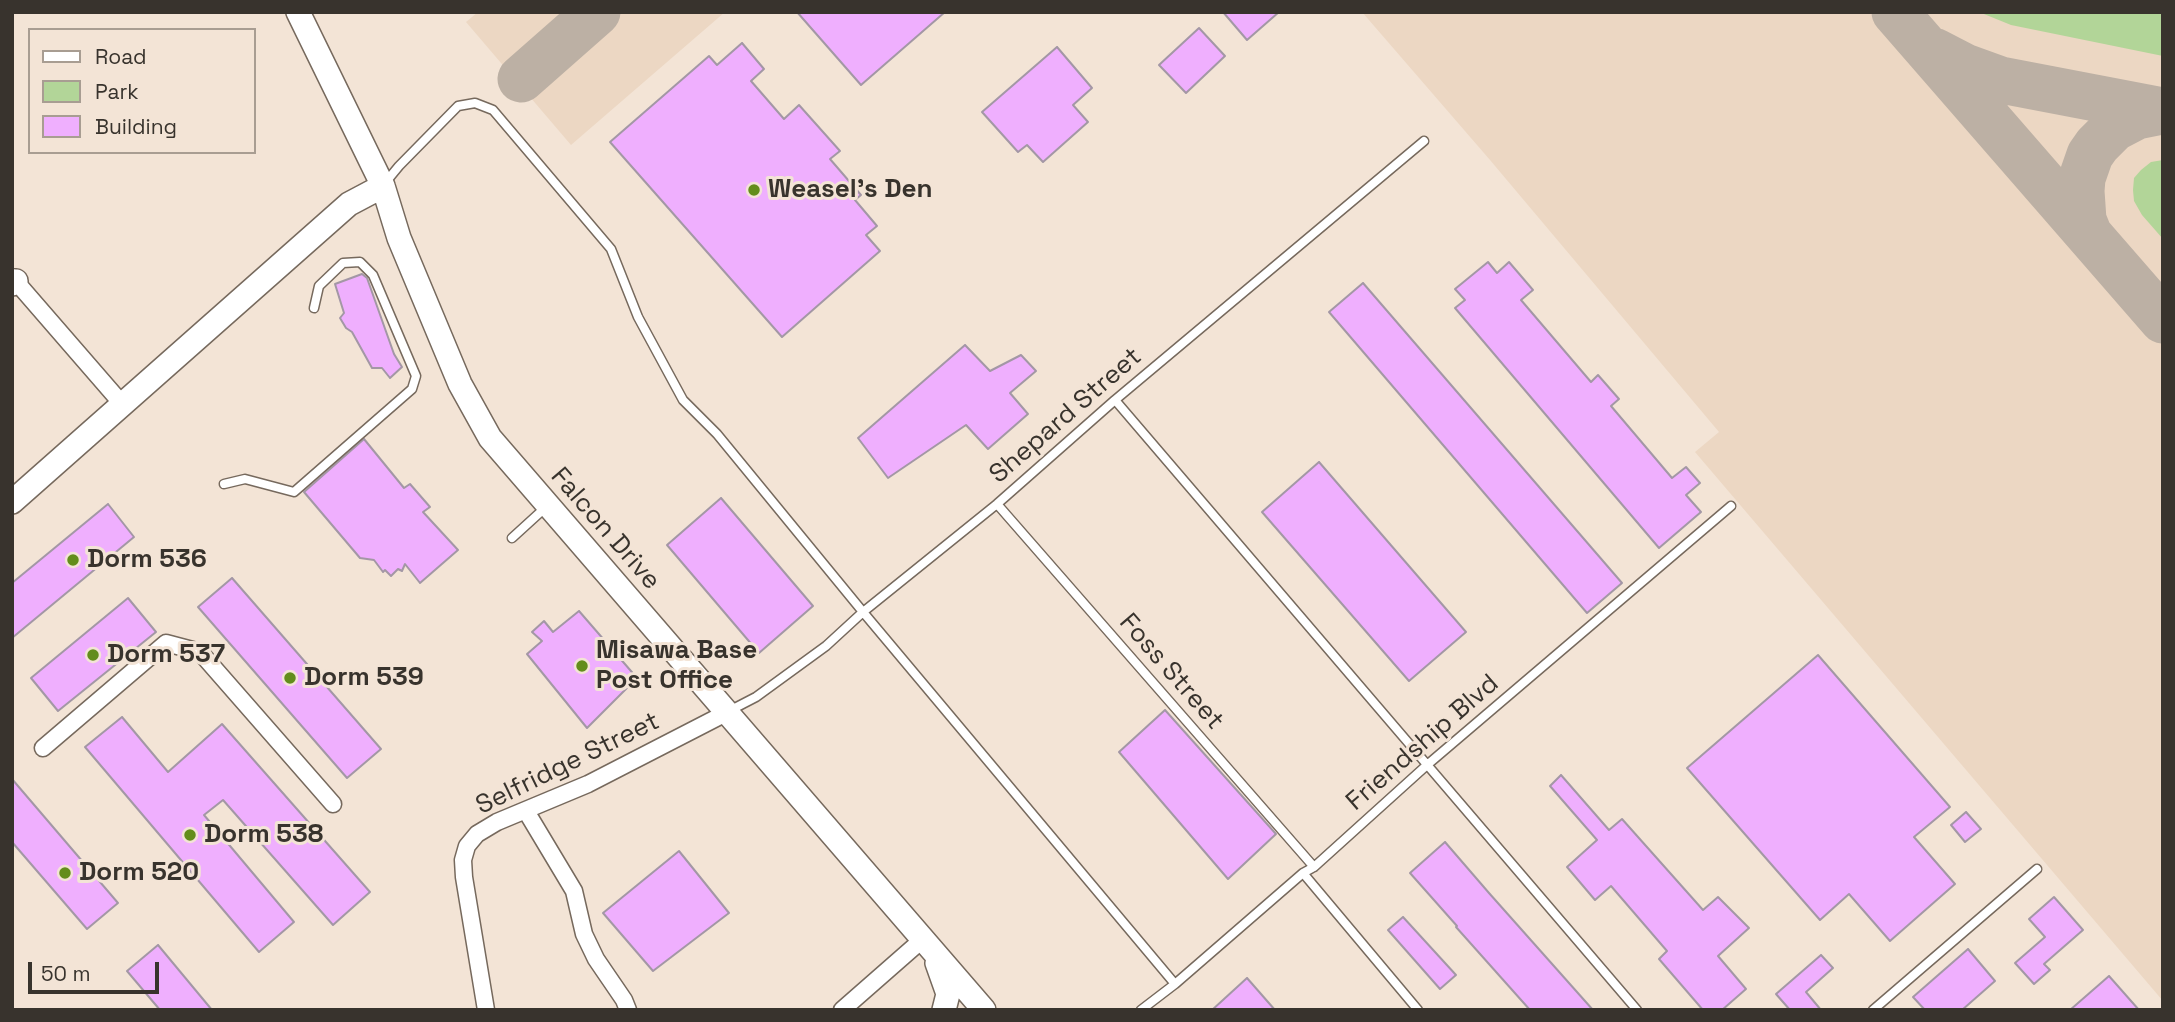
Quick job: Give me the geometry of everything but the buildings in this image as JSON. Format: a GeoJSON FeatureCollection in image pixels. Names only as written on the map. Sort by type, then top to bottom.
{"type":"FeatureCollection","features":[{"type":"Feature","properties":{"kind":"street","name":"Falcon Drive"},"geometry":{"type":"LineString","coordinates":[[298,12],[383,186],[399,238],[460,384],[490,438],[984,1010]]}},
{"type":"Feature","properties":{"kind":"street"},"geometry":{"type":"LineString","coordinates":[[12,502],[349,204],[383,186]]}},
{"type":"Feature","properties":{"kind":"street"},"geometry":{"type":"LineString","coordinates":[[14,281],[123,405]]}},
{"type":"Feature","properties":{"kind":"street"},"geometry":{"type":"LineString","coordinates":[[43,748],[166,643],[200,652],[333,804]]}},
{"type":"Feature","properties":{"kind":"street","name":"Selfridge Street"},"geometry":{"type":"LineString","coordinates":[[486,1010],[464,877],[463,860],[467,846],[477,834],[497,822],[588,784],[728,712]]}},
{"type":"Feature","properties":{"kind":"street"},"geometry":{"type":"LineString","coordinates":[[526,811],[574,891],[584,934],[596,959],[628,1010]]}},
{"type":"Feature","properties":{"kind":"street"},"geometry":{"type":"LineString","coordinates":[[842,1010],[928,945],[948,993],[944,1010]]}},
{"type":"Feature","properties":{"kind":"lane"},"geometry":{"type":"LineString","coordinates":[[383,186],[458,106],[475,103],[493,110],[611,249],[638,317],[683,400],[717,434],[1175,984]]}},
{"type":"Feature","properties":{"kind":"lane","name":"Shepard Street"},"geometry":{"type":"LineString","coordinates":[[728,712],[756,697],[826,646],[863,612],[997,504],[1115,400],[1424,141]]}},
{"type":"Feature","properties":{"kind":"lane"},"geometry":{"type":"LineString","coordinates":[[224,484],[245,479],[294,492],[412,389],[416,376],[373,275],[365,265],[360,261],[343,263],[319,286],[314,308]]}},
{"type":"Feature","properties":{"kind":"lane"},"geometry":{"type":"LineString","coordinates":[[1115,400],[1637,1010]]}},
{"type":"Feature","properties":{"kind":"lane","name":"Foss Street"},"geometry":{"type":"LineString","coordinates":[[997,504],[1314,867]]}},
{"type":"Feature","properties":{"kind":"lane"},"geometry":{"type":"LineString","coordinates":[[512,538],[547,506]]}},
{"type":"Feature","properties":{"kind":"lane","name":"Friendship Blvd"},"geometry":{"type":"LineString","coordinates":[[1140,1010],[1175,984],[1303,873],[1314,867],[1427,765],[1731,506]]}},
{"type":"Feature","properties":{"kind":"lane"},"geometry":{"type":"LineString","coordinates":[[1872,1010],[2037,869]]}},
{"type":"Feature","properties":{"kind":"lane"},"geometry":{"type":"LineString","coordinates":[[1303,873],[1418,1010]]}},
{"type":"Feature","properties":{"kind":"shaded area"},"geometry":{"type":"Polygon","coordinates":[[[478,12],[725,12],[571,145],[466,22],[478,12]]]}},
{"type":"Feature","properties":{"kind":"shaded area"},"geometry":{"type":"Polygon","coordinates":[[[1362,12],[2163,12],[2163,1001],[1695,452],[1719,432],[1362,12]]]}},
{"type":"Feature","properties":{"kind":"green space"},"geometry":{"type":"Polygon","coordinates":[[[1979,12],[2163,12],[2163,56],[2011,25],[1979,12]]]}},
{"type":"Feature","properties":{"kind":"green space"},"geometry":{"type":"Polygon","coordinates":[[[2163,160],[2163,239],[2142,215],[2134,201],[2133,190],[2134,178],[2141,170],[2151,162],[2163,160]]]}},
{"type":"Feature","properties":{"kind":"taxiway"},"geometry":{"type":"LineString","coordinates":[[521,79],[597,12]]}},
{"type":"Feature","properties":{"kind":"taxiway"},"geometry":{"type":"LineString","coordinates":[[1895,12],[2163,320]]}},
{"type":"Feature","properties":{"kind":"taxiway"},"geometry":{"type":"LineString","coordinates":[[1936,52],[1965,67],[2001,80],[2163,111]]}},
{"type":"Feature","properties":{"kind":"taxiway"},"geometry":{"type":"LineString","coordinates":[[2089,235],[2083,220],[2081,191],[2082,178],[2090,155],[2114,128],[2137,116],[2162,111]]}},
{"type":"Feature","properties":{"kind":"place","name":"Weasel's Den"},"geometry":{"type":"Point","coordinates":[754,190]}},
{"type":"Feature","properties":{"kind":"place","name":"Dorm 536"},"geometry":{"type":"Point","coordinates":[73,560]}},
{"type":"Feature","properties":{"kind":"place","name":"Dorm 537"},"geometry":{"type":"Point","coordinates":[93,655]}},
{"type":"Feature","properties":{"kind":"place","name":"Misawa Base Post Office"},"geometry":{"type":"Point","coordinates":[582,666]}},
{"type":"Feature","properties":{"kind":"place","name":"Dorm 539"},"geometry":{"type":"Point","coordinates":[290,678]}},
{"type":"Feature","properties":{"kind":"place","name":"Dorm 538"},"geometry":{"type":"Point","coordinates":[190,835]}},
{"type":"Feature","properties":{"kind":"place","name":"Dorm 520"},"geometry":{"type":"Point","coordinates":[65,873]}}]}
